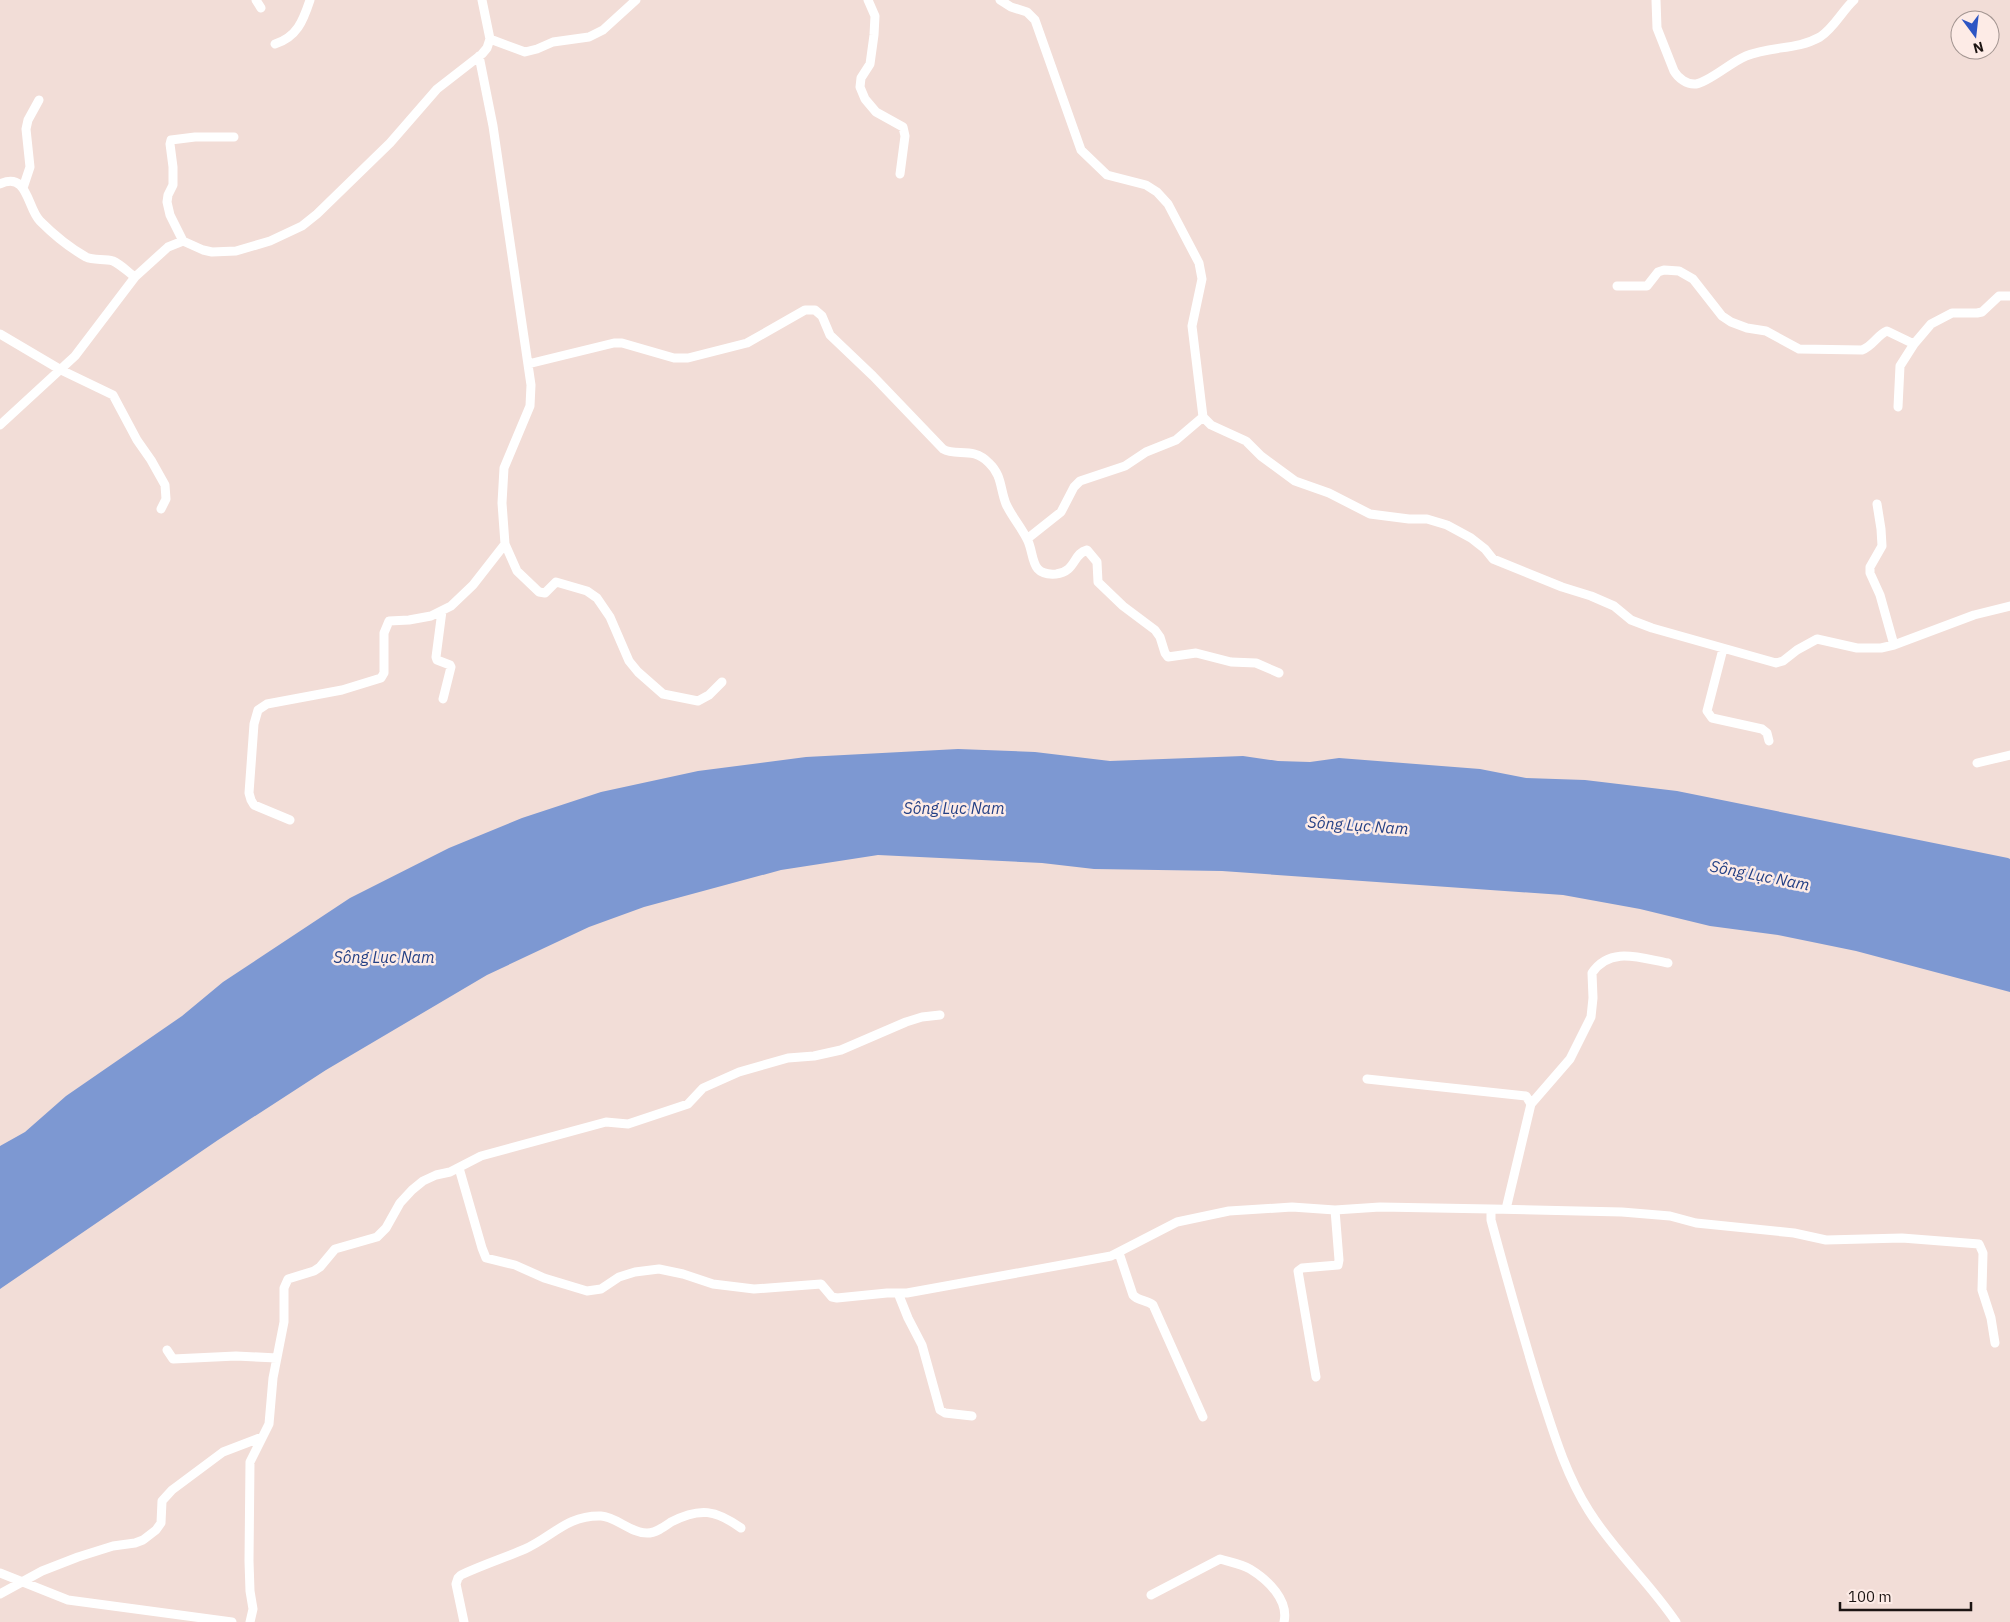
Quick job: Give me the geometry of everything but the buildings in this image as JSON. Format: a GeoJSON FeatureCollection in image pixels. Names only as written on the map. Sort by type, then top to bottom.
{"type":"FeatureCollection","features":[{"type":"Feature","properties":{"kind":"street"},"geometry":{"type":"LineString","coordinates":[[274,44],[284,41],[298,30],[310,0]]}},
{"type":"Feature","properties":{"kind":"street"},"geometry":{"type":"LineString","coordinates":[[234,137],[196,137],[172,140],[170,144],[173,185],[167,202],[170,215],[183,241],[203,250],[212,252],[236,251],[270,241],[302,226],[317,214],[390,143],[437,89],[487,48],[490,39],[482,0]]}},
{"type":"Feature","properties":{"kind":"street"},"geometry":{"type":"LineString","coordinates":[[490,39],[525,52],[553,42],[589,38],[603,30],[636,0]]}},
{"type":"Feature","properties":{"kind":"street"},"geometry":{"type":"LineString","coordinates":[[868,0],[875,16],[874,35],[870,64],[861,78],[860,87],[865,99],[876,112],[903,127],[905,136],[900,174]]}},
{"type":"Feature","properties":{"kind":"street"},"geometry":{"type":"LineString","coordinates":[[1000,0],[1011,7],[1027,12],[1035,20],[1081,150],[1107,175],[1146,185],[1157,192],[1168,204],[1199,264],[1202,279],[1192,326],[1203,417],[1212,424],[1246,441],[1261,456],[1295,482],[1329,492],[1370,514],[1409,519],[1427,519],[1446,525],[1472,538],[1493,559],[1512,568],[1614,606],[1631,620],[1723,649],[1776,663],[1783,661],[1797,650],[1818,639],[1857,648],[1894,646],[1974,616],[2010,606]]}},
{"type":"Feature","properties":{"kind":"street"},"geometry":{"type":"LineString","coordinates":[[1656,0],[1658,28],[1674,71],[1677,76],[1691,84],[1701,83],[1727,65],[1749,54],[1793,47],[1821,36],[1854,0]]}},
{"type":"Feature","properties":{"kind":"street"},"geometry":{"type":"LineString","coordinates":[[479,56],[493,126],[531,385],[530,406],[506,460],[503,477],[502,503],[506,544],[516,571],[539,592],[545,593],[556,582],[592,594],[610,617],[630,661],[638,672],[663,694],[698,701],[709,695],[722,682]]}},
{"type":"Feature","properties":{"kind":"street"},"geometry":{"type":"LineString","coordinates":[[23,188],[30,167],[26,128],[28,120],[39,100]]}},
{"type":"Feature","properties":{"kind":"street"},"geometry":{"type":"LineString","coordinates":[[0,184],[11,181],[23,188],[37,217],[71,247],[87,257],[112,261],[135,277]]}},
{"type":"Feature","properties":{"kind":"street"},"geometry":{"type":"LineString","coordinates":[[0,425],[76,356],[135,277],[168,247],[183,241]]}},
{"type":"Feature","properties":{"kind":"street"},"geometry":{"type":"LineString","coordinates":[[1617,286],[1647,286],[1658,272],[1664,270],[1679,271],[1694,279],[1722,316],[1741,326],[1773,335],[1799,349],[1862,350],[1870,347],[1881,334],[1887,331],[1914,344]]}},
{"type":"Feature","properties":{"kind":"street"},"geometry":{"type":"LineString","coordinates":[[1898,407],[1900,366],[1914,344],[1931,324],[1947,314],[1960,312],[1977,313],[1986,310],[1999,296],[2010,296]]}},
{"type":"Feature","properties":{"kind":"street"},"geometry":{"type":"LineString","coordinates":[[528,364],[614,343],[622,343],[674,358],[688,358],[748,343],[805,310],[815,310],[822,316],[830,335],[873,376],[943,450],[948,452],[968,452],[983,457],[988,462],[998,474],[1007,506],[1026,539],[1035,567],[1046,573],[1064,573],[1070,569],[1082,552],[1085,550],[1090,552],[1097,562],[1096,576],[1098,582],[1123,606],[1154,630],[1160,637],[1168,657],[1196,653],[1232,662],[1256,663],[1279,673]]}},
{"type":"Feature","properties":{"kind":"street"},"geometry":{"type":"LineString","coordinates":[[0,334],[61,370],[113,395],[137,440],[165,485],[166,498],[161,509]]}},
{"type":"Feature","properties":{"kind":"street"},"geometry":{"type":"LineString","coordinates":[[1026,539],[1061,512],[1074,486],[1080,482],[1125,466],[1146,452],[1176,440],[1203,417]]}},
{"type":"Feature","properties":{"kind":"street"},"geometry":{"type":"LineString","coordinates":[[1877,504],[1882,529],[1882,546],[1870,567],[1870,572],[1880,595],[1894,646]]}},
{"type":"Feature","properties":{"kind":"street"},"geometry":{"type":"LineString","coordinates":[[290,820],[254,805],[251,800],[250,768],[254,724],[258,710],[267,704],[342,690],[381,678],[384,673],[384,633],[389,621],[409,620],[442,611],[451,606],[473,585],[506,544]]}},
{"type":"Feature","properties":{"kind":"street"},"geometry":{"type":"LineString","coordinates":[[442,611],[436,657],[437,660],[450,664],[451,667],[443,699]]}},
{"type":"Feature","properties":{"kind":"street"},"geometry":{"type":"LineString","coordinates":[[1723,649],[1707,711],[1708,714],[1712,718],[1762,729],[1767,733],[1770,741]]}},
{"type":"Feature","properties":{"kind":"street"},"geometry":{"type":"LineString","coordinates":[[1977,763],[2010,756]]}},
{"type":"Feature","properties":{"kind":"street"},"geometry":{"type":"LineString","coordinates":[[1506,1209],[1530,1104],[1570,1059],[1582,1037],[1591,1017],[1593,998],[1591,978],[1597,966],[1604,960],[1621,956],[1668,963]]}},
{"type":"Feature","properties":{"kind":"street"},"geometry":{"type":"LineString","coordinates":[[250,1622],[253,1609],[249,1561],[250,1462],[269,1424],[273,1378],[284,1322],[284,1288],[288,1279],[314,1271],[320,1267],[335,1249],[377,1237],[386,1228],[400,1204],[412,1190],[436,1175],[450,1172],[481,1156],[606,1122],[628,1124],[688,1104],[702,1088],[739,1072],[788,1058],[814,1056],[841,1050],[906,1022],[922,1017],[940,1015]]}},
{"type":"Feature","properties":{"kind":"street"},"geometry":{"type":"LineString","coordinates":[[1366,1079],[1526,1096],[1530,1104]]}},
{"type":"Feature","properties":{"kind":"street"},"geometry":{"type":"LineString","coordinates":[[459,1168],[486,1258],[515,1265],[570,1287],[587,1291],[596,1291],[619,1277],[635,1272],[659,1269],[683,1274],[713,1284],[754,1289],[821,1284],[832,1297],[837,1298],[898,1293],[954,1286],[977,1279],[1096,1260],[1120,1253],[1177,1222],[1203,1216],[1260,1208],[1292,1207],[1336,1210],[1380,1207],[1622,1212],[1670,1216],[1696,1223],[1794,1234],[1826,1240],[1902,1238],[1979,1244],[1983,1253],[1982,1290],[1991,1318],[1995,1343]]}},
{"type":"Feature","properties":{"kind":"street"},"geometry":{"type":"LineString","coordinates":[[1491,1209],[1509,1288],[1556,1441],[1568,1473],[1588,1510],[1606,1536],[1657,1594],[1676,1622]]}},
{"type":"Feature","properties":{"kind":"street"},"geometry":{"type":"LineString","coordinates":[[1316,1377],[1298,1271],[1302,1268],[1338,1265],[1336,1210]]}},
{"type":"Feature","properties":{"kind":"street"},"geometry":{"type":"LineString","coordinates":[[1120,1253],[1132,1296],[1136,1299],[1150,1302],[1153,1305],[1203,1417]]}},
{"type":"Feature","properties":{"kind":"street"},"geometry":{"type":"LineString","coordinates":[[898,1293],[902,1306],[924,1352],[940,1410],[945,1413],[972,1416]]}},
{"type":"Feature","properties":{"kind":"street"},"geometry":{"type":"LineString","coordinates":[[167,1350],[173,1359],[236,1356],[277,1358]]}},
{"type":"Feature","properties":{"kind":"street"},"geometry":{"type":"LineString","coordinates":[[0,1594],[21,1582],[78,1557],[113,1546],[143,1540],[156,1530],[161,1523],[163,1515],[162,1501],[172,1490],[223,1452],[262,1437]]}},
{"type":"Feature","properties":{"kind":"street"},"geometry":{"type":"LineString","coordinates":[[464,1622],[456,1584],[461,1574],[525,1549],[567,1522],[593,1516],[603,1516],[647,1533],[657,1531],[685,1515],[715,1513],[726,1517],[741,1528]]}},
{"type":"Feature","properties":{"kind":"street"},"geometry":{"type":"LineString","coordinates":[[1151,1595],[1220,1559],[1249,1568],[1268,1583],[1282,1600],[1285,1608],[1284,1622]]}},
{"type":"Feature","properties":{"kind":"street"},"geometry":{"type":"LineString","coordinates":[[0,1573],[68,1600],[232,1622]]}},
{"type":"Feature","properties":{"kind":"water","name":"Sông Lục Nam"},"geometry":{"type":"Polygon","coordinates":[[[958,749],[1035,752],[1110,761],[1243,756],[1278,761],[1310,762],[1339,758],[1480,769],[1526,778],[1585,780],[1677,791],[2008,858],[2010,859],[2010,992],[1856,951],[1778,935],[1710,926],[1640,909],[1563,895],[1222,871],[1094,869],[1042,863],[878,855],[781,870],[644,907],[589,927],[487,975],[326,1070],[218,1140],[0,1289],[0,1146],[25,1132],[66,1096],[182,1016],[223,982],[350,898],[449,848],[522,818],[601,792],[698,771],[806,757],[958,749]]]}}]}
